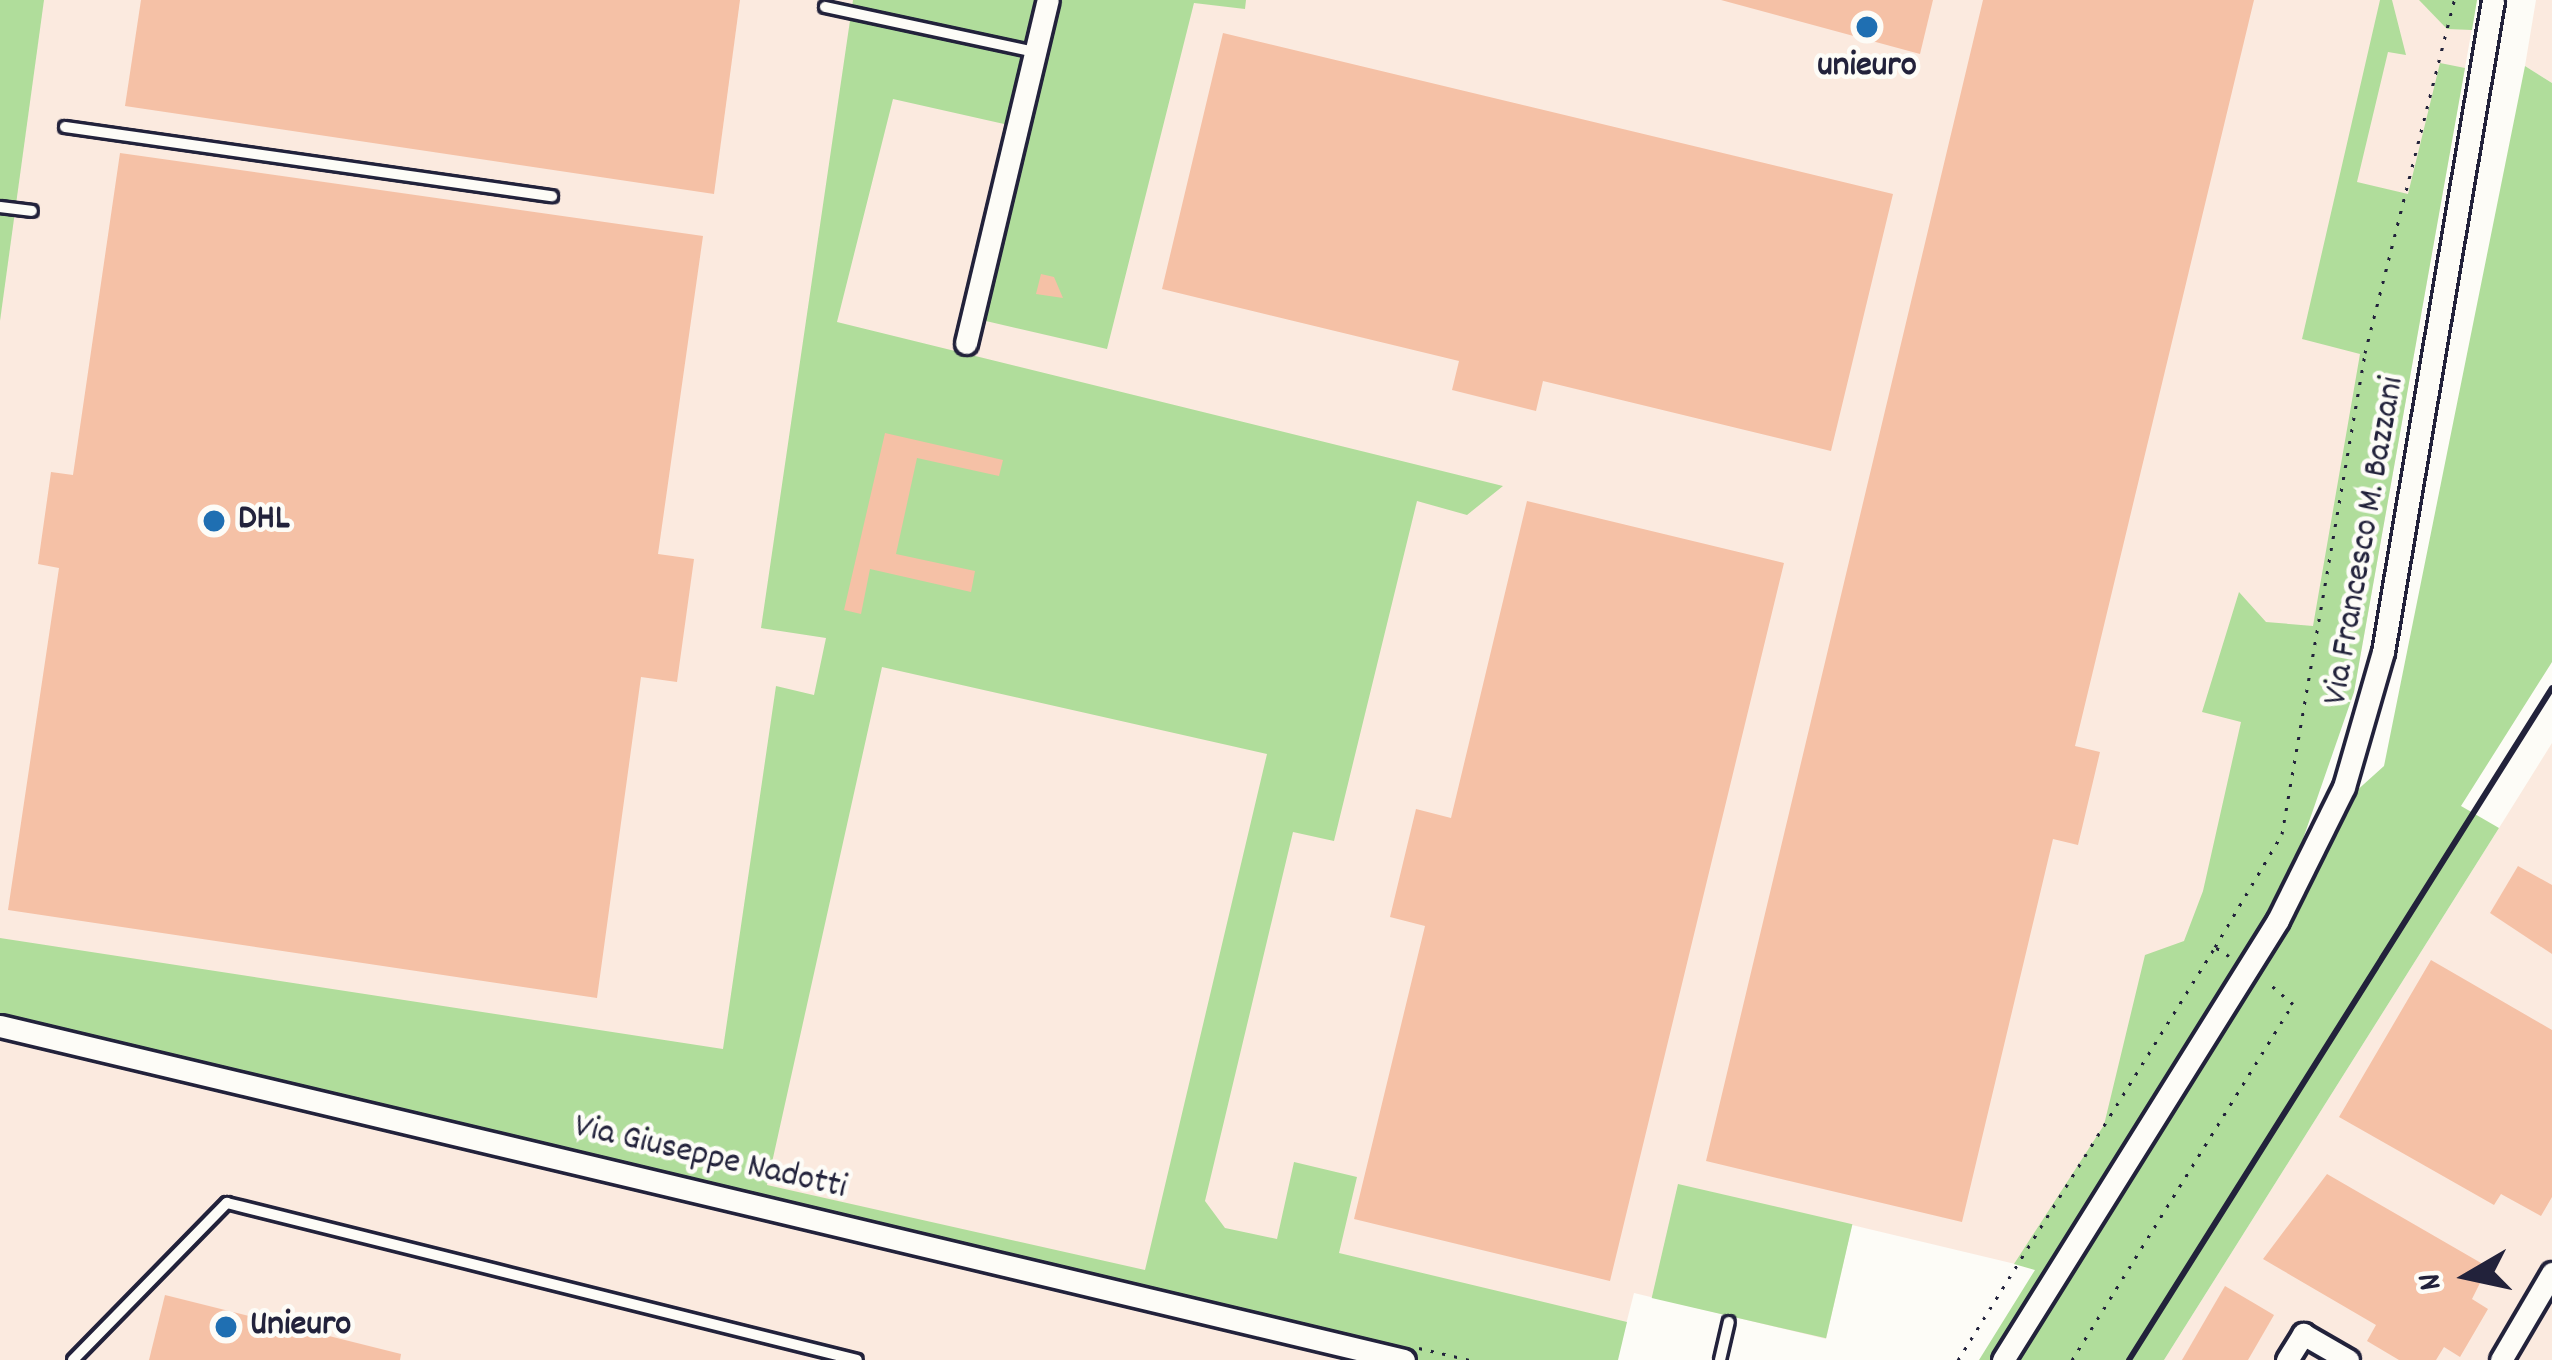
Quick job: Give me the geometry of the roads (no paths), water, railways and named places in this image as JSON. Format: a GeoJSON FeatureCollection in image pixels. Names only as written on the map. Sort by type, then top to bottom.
{"type":"FeatureCollection","features":[{"type":"Feature","properties":{"kind":"street"},"geometry":{"type":"LineString","coordinates":[[966,343],[1048,0]]}},
{"type":"Feature","properties":{"kind":"street","name":"Via Francesco M. Bazzani"},"geometry":{"type":"LineString","coordinates":[[2003,1360],[2304,874],[2368,720],[2493,0]]}},
{"type":"Feature","properties":{"kind":"street","name":"Via Giuseppe Nadotti"},"geometry":{"type":"LineString","coordinates":[[0,1026],[1404,1360]]}},
{"type":"Feature","properties":{"kind":"street"},"geometry":{"type":"LineString","coordinates":[[2501,1360],[2552,1274]]}},
{"type":"Feature","properties":{"kind":"street"},"geometry":{"type":"LineString","coordinates":[[2288,1360],[2303,1334],[2348,1360]]}},
{"type":"Feature","properties":{"kind":"lane"},"geometry":{"type":"LineString","coordinates":[[825,7],[1035,52]]}},
{"type":"Feature","properties":{"kind":"lane"},"geometry":{"type":"LineString","coordinates":[[65,127],[552,196]]}},
{"type":"Feature","properties":{"kind":"lane"},"geometry":{"type":"LineString","coordinates":[[0,207],[32,211]]}},
{"type":"Feature","properties":{"kind":"lane"},"geometry":{"type":"LineString","coordinates":[[73,1360],[227,1202],[857,1360]]}},
{"type":"Feature","properties":{"kind":"lane"},"geometry":{"type":"LineString","coordinates":[[1720,1360],[1729,1322]]}},
{"type":"Feature","properties":{"kind":"railway"},"geometry":{"type":"LineString","coordinates":[[2129,1360],[2552,688]]}},
{"type":"Feature","properties":{"kind":"place","name":"unieuro"},"geometry":{"type":"Point","coordinates":[1867,27]}},
{"type":"Feature","properties":{"kind":"place","name":"DHL"},"geometry":{"type":"Point","coordinates":[214,521]}},
{"type":"Feature","properties":{"kind":"place","name":"Unieuro"},"geometry":{"type":"Point","coordinates":[226,1327]}}]}
